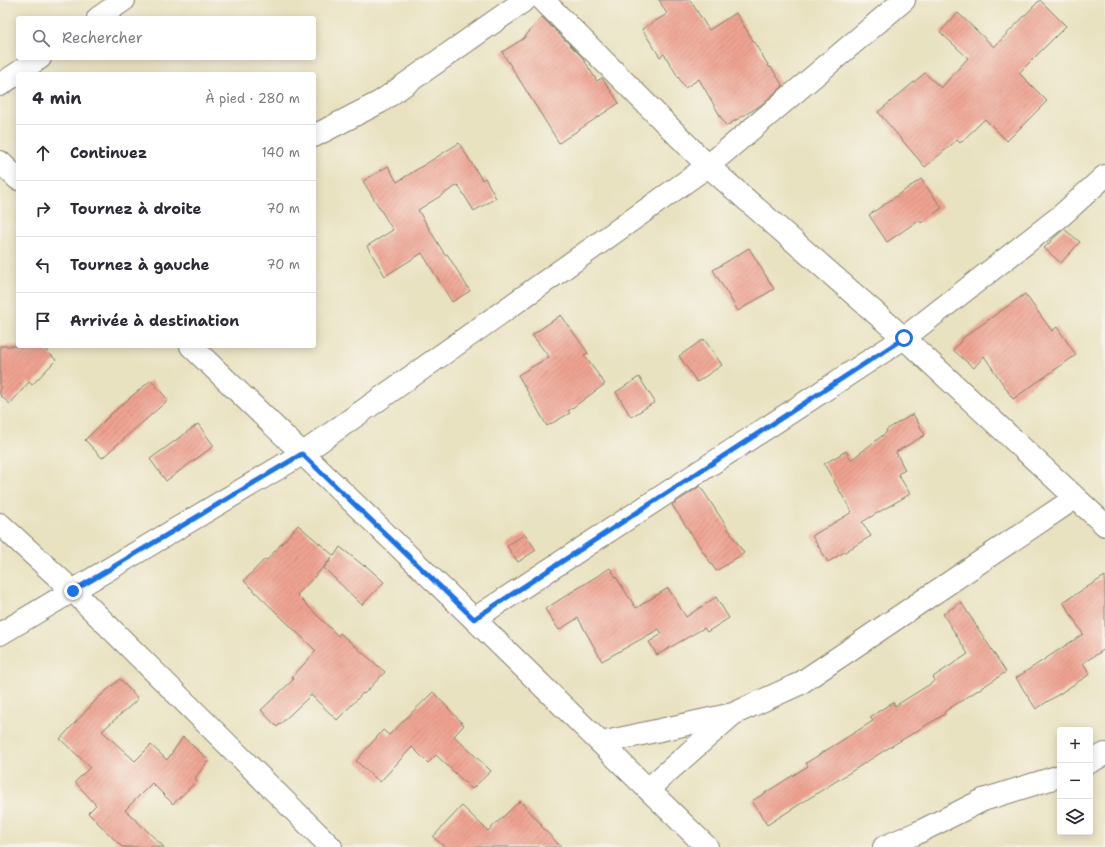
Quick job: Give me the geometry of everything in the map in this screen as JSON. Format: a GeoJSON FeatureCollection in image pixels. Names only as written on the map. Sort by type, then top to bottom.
{"type":"FeatureCollection","features":[{"type":"Feature","properties":{"kind":"street"},"geometry":{"type":"LineString","coordinates":[[101,16],[124,0]]}},
{"type":"Feature","properties":{"kind":"street"},"geometry":{"type":"LineString","coordinates":[[316,135],[380,102],[525,0]]}},
{"type":"Feature","properties":{"kind":"street"},"geometry":{"type":"LineString","coordinates":[[543,0],[708,166],[904,338],[1105,525]]}},
{"type":"Feature","properties":{"kind":"street"},"geometry":{"type":"LineString","coordinates":[[0,634],[302,454],[708,166],[904,0]]}},
{"type":"Feature","properties":{"kind":"street"},"geometry":{"type":"LineString","coordinates":[[20,72],[37,60]]}},
{"type":"Feature","properties":{"kind":"street"},"geometry":{"type":"LineString","coordinates":[[0,86],[16,75]]}},
{"type":"Feature","properties":{"kind":"street"},"geometry":{"type":"LineString","coordinates":[[0,162],[16,177]]}},
{"type":"Feature","properties":{"kind":"street"},"geometry":{"type":"LineString","coordinates":[[474,619],[904,338],[1062,215],[1105,176]]}},
{"type":"Feature","properties":{"kind":"street"},"geometry":{"type":"LineString","coordinates":[[193,348],[648,789],[709,845]]}},
{"type":"Feature","properties":{"kind":"street"},"geometry":{"type":"LineString","coordinates":[[601,743],[733,714],[799,684],[1075,498]]}},
{"type":"Feature","properties":{"kind":"street"},"geometry":{"type":"LineString","coordinates":[[0,524],[73,591],[331,847]]}},
{"type":"Feature","properties":{"kind":"street"},"geometry":{"type":"LineString","coordinates":[[648,789],[733,714]]}},
{"type":"Feature","properties":{"kind":"street"},"geometry":{"type":"LineString","coordinates":[[1093,760],[1105,754]]}},
{"type":"Feature","properties":{"kind":"street"},"geometry":{"type":"LineString","coordinates":[[884,847],[917,833],[983,800],[1057,777]]}},
{"type":"Feature","properties":{"kind":"building"},"geometry":{"type":"Polygon","coordinates":[[[659,0],[690,0],[709,30],[736,13],[783,86],[758,107],[726,126],[699,79],[685,88],[664,54],[660,57],[642,29],[667,14],[659,0]]]}},
{"type":"Feature","properties":{"kind":"building"},"geometry":{"type":"Polygon","coordinates":[[[1040,0],[1066,26],[1019,73],[1047,101],[1007,141],[985,119],[960,143],[957,140],[925,167],[878,112],[925,73],[941,88],[968,58],[940,32],[958,13],[994,47],[1040,0]]]}},
{"type":"Feature","properties":{"kind":"building"},"geometry":{"type":"Polygon","coordinates":[[[542,17],[582,57],[597,81],[602,78],[619,103],[559,143],[502,52],[523,39],[542,17]]]}},
{"type":"Feature","properties":{"kind":"building"},"geometry":{"type":"Polygon","coordinates":[[[459,143],[482,180],[485,178],[496,198],[474,211],[458,185],[418,210],[445,255],[447,254],[470,291],[452,302],[422,253],[385,276],[367,246],[393,230],[363,181],[388,166],[397,182],[459,143]]]}},
{"type":"Feature","properties":{"kind":"building"},"geometry":{"type":"Polygon","coordinates":[[[921,179],[942,208],[921,223],[919,220],[887,242],[869,215],[921,179]]]}},
{"type":"Feature","properties":{"kind":"building"},"geometry":{"type":"Polygon","coordinates":[[[1064,229],[1080,242],[1061,263],[1044,248],[1064,229]]]}},
{"type":"Feature","properties":{"kind":"building"},"geometry":{"type":"Polygon","coordinates":[[[749,248],[774,289],[738,311],[713,270],[749,248]]]}},
{"type":"Feature","properties":{"kind":"building"},"geometry":{"type":"Polygon","coordinates":[[[1025,294],[1052,331],[1057,327],[1076,355],[1013,399],[984,356],[974,368],[953,350],[964,337],[1025,294]]]}},
{"type":"Feature","properties":{"kind":"building"},"geometry":{"type":"Polygon","coordinates":[[[561,315],[588,353],[584,355],[605,384],[568,411],[570,413],[547,426],[518,375],[549,357],[532,335],[561,315]]]}},
{"type":"Feature","properties":{"kind":"building"},"geometry":{"type":"Polygon","coordinates":[[[704,339],[722,365],[697,382],[679,356],[704,339]]]}},
{"type":"Feature","properties":{"kind":"building"},"geometry":{"type":"Polygon","coordinates":[[[0,346],[16,346],[16,348],[44,348],[56,360],[32,385],[29,382],[10,404],[0,395],[0,346]]]}},
{"type":"Feature","properties":{"kind":"building"},"geometry":{"type":"Polygon","coordinates":[[[639,377],[655,402],[631,417],[616,392],[639,377]]]}},
{"type":"Feature","properties":{"kind":"building"},"geometry":{"type":"Polygon","coordinates":[[[151,380],[168,400],[102,458],[85,440],[112,413],[151,380]]]}},
{"type":"Feature","properties":{"kind":"building"},"geometry":{"type":"Polygon","coordinates":[[[913,414],[925,435],[896,452],[905,470],[898,474],[910,494],[862,522],[871,536],[828,562],[812,536],[852,512],[824,464],[846,451],[851,460],[887,432],[886,430],[913,414]]]}},
{"type":"Feature","properties":{"kind":"building"},"geometry":{"type":"Polygon","coordinates":[[[198,424],[214,446],[166,481],[150,459],[198,424]]]}},
{"type":"Feature","properties":{"kind":"building"},"geometry":{"type":"Polygon","coordinates":[[[700,486],[744,553],[716,571],[672,505],[700,486]]]}},
{"type":"Feature","properties":{"kind":"building"},"geometry":{"type":"Polygon","coordinates":[[[298,525],[334,556],[340,547],[364,566],[365,565],[384,582],[362,605],[324,568],[332,558],[297,595],[338,636],[340,633],[385,672],[337,720],[311,695],[277,727],[261,710],[294,679],[292,677],[316,651],[244,581],[265,559],[267,560],[298,525]]]}},
{"type":"Feature","properties":{"kind":"building"},"geometry":{"type":"Polygon","coordinates":[[[525,534],[536,550],[518,562],[507,546],[525,534]]]}},
{"type":"Feature","properties":{"kind":"building"},"geometry":{"type":"Polygon","coordinates":[[[610,568],[636,608],[668,588],[686,617],[716,597],[729,618],[707,632],[704,628],[657,655],[649,642],[662,634],[659,629],[602,661],[578,618],[559,630],[545,609],[610,568]]]}},
{"type":"Feature","properties":{"kind":"building"},"geometry":{"type":"Polygon","coordinates":[[[1105,576],[1105,649],[1083,663],[1090,674],[1036,709],[1016,678],[1083,634],[1063,602],[1105,576]]]}},
{"type":"Feature","properties":{"kind":"building"},"geometry":{"type":"Polygon","coordinates":[[[961,602],[1006,672],[944,712],[945,714],[767,825],[752,801],[808,766],[806,763],[873,721],[870,717],[893,702],[895,706],[935,681],[933,677],[968,654],[943,614],[961,602]]]}},
{"type":"Feature","properties":{"kind":"building"},"geometry":{"type":"Polygon","coordinates":[[[120,679],[138,699],[102,731],[135,761],[151,745],[167,760],[183,737],[209,760],[195,778],[197,781],[173,804],[152,783],[125,810],[164,847],[122,847],[88,813],[96,805],[75,782],[90,767],[60,739],[98,698],[120,679]]]}},
{"type":"Feature","properties":{"kind":"building"},"geometry":{"type":"Polygon","coordinates":[[[433,692],[464,725],[454,736],[491,771],[472,789],[436,755],[428,763],[412,747],[380,782],[356,761],[383,730],[389,735],[433,692]]]}},
{"type":"Feature","properties":{"kind":"building"},"geometry":{"type":"Polygon","coordinates":[[[520,801],[561,847],[445,847],[433,837],[462,806],[488,831],[520,801]]]}},
{"type":"Feature","properties":{"kind":"route"},"geometry":{"type":"LineString","coordinates":[[73,591],[302,454],[474,619],[904,338]]}}]}
